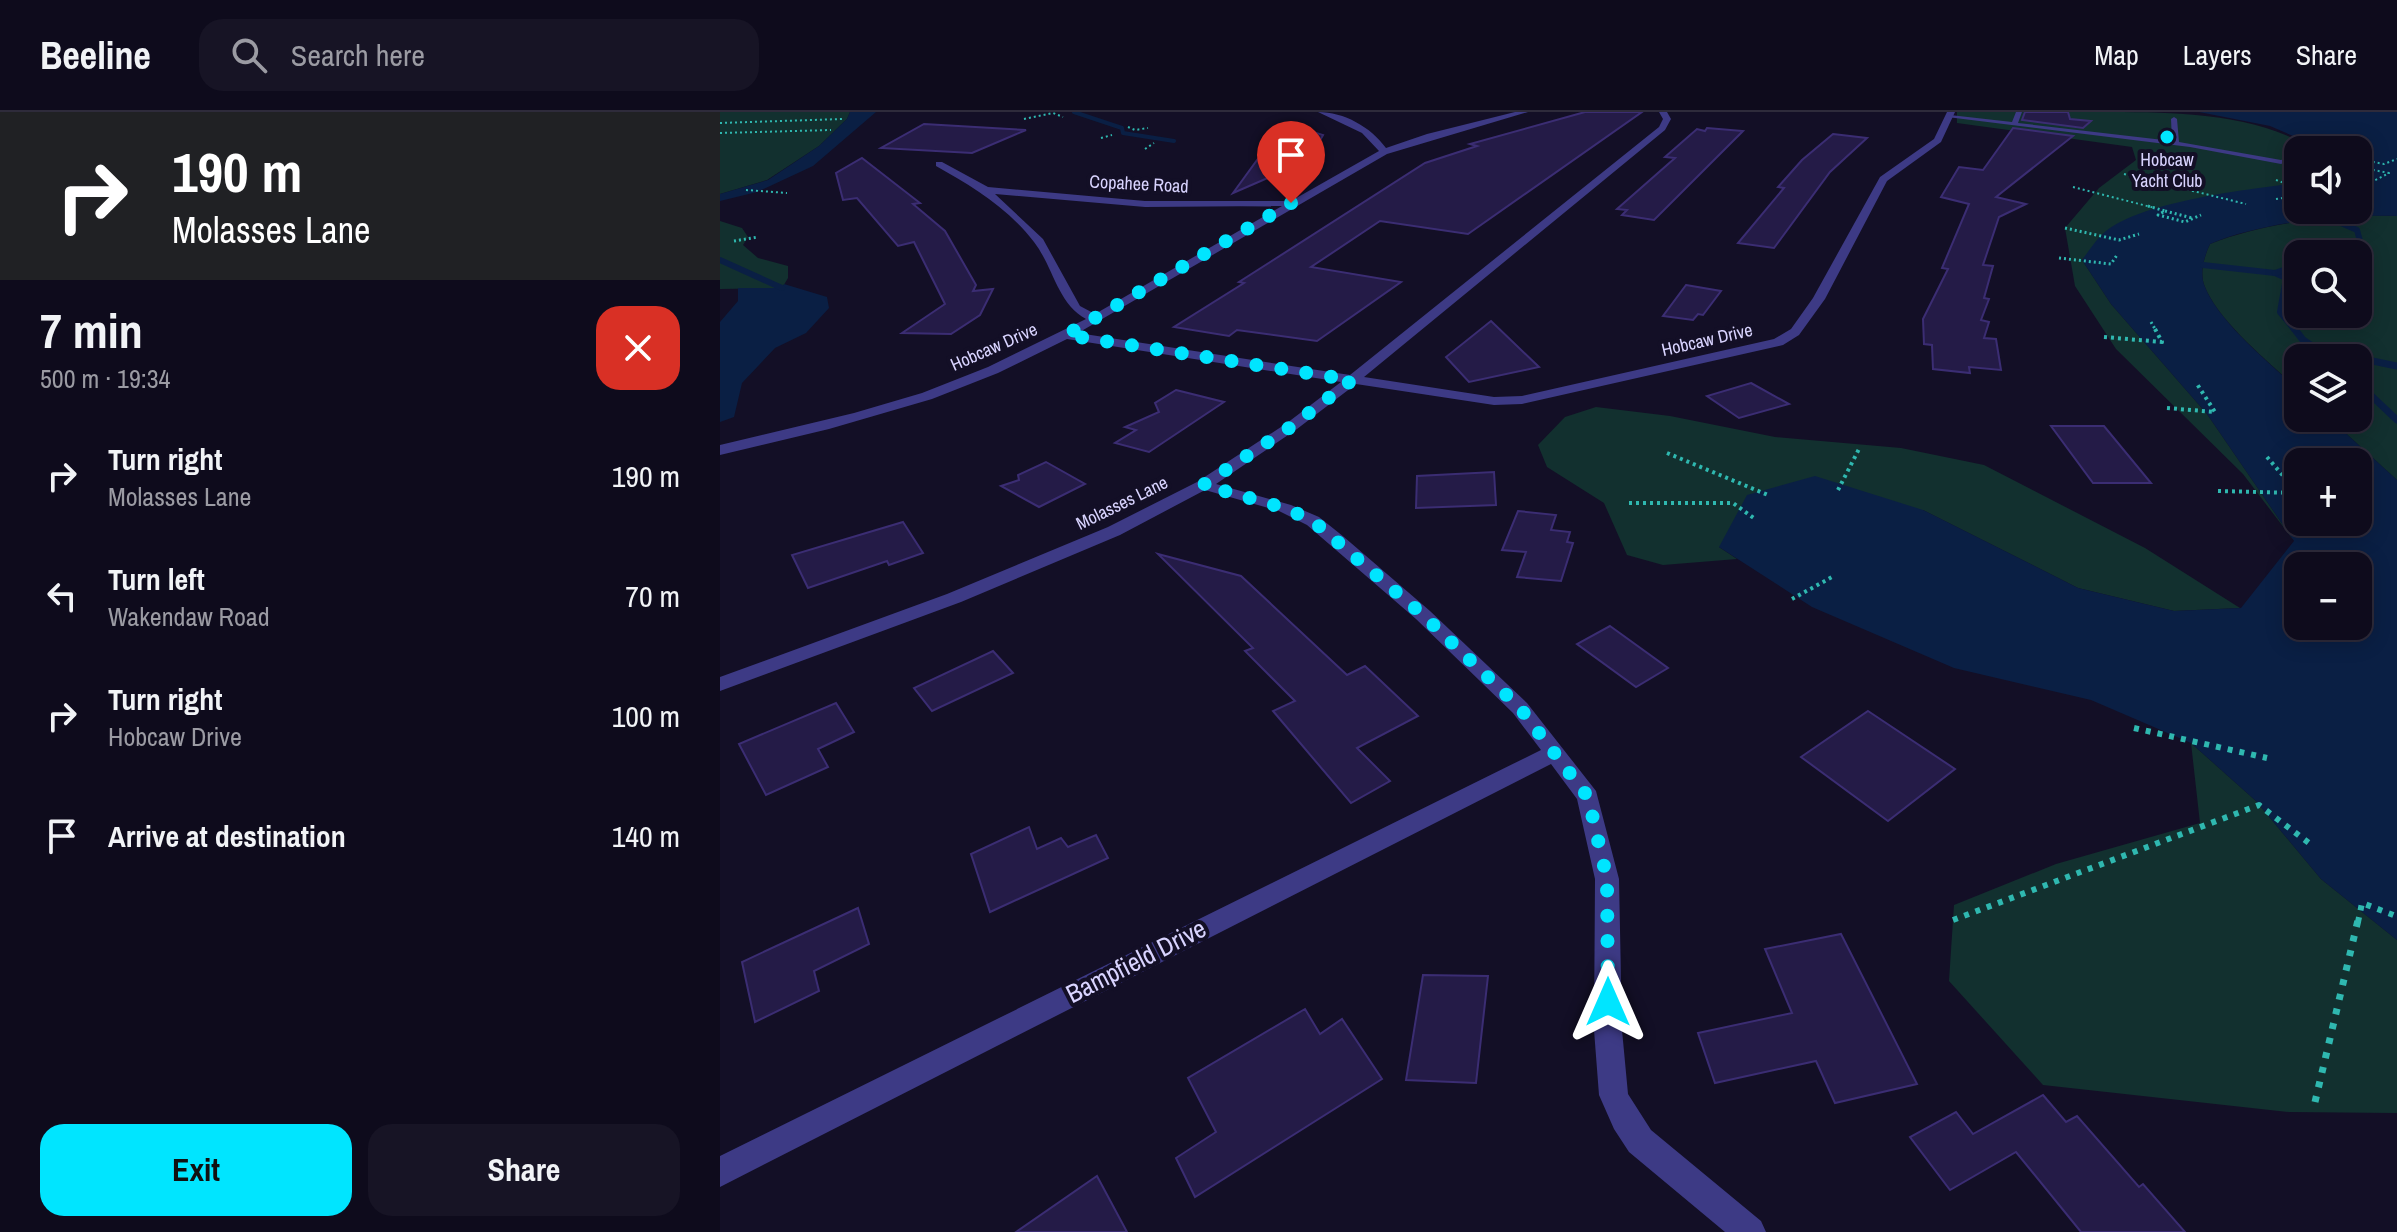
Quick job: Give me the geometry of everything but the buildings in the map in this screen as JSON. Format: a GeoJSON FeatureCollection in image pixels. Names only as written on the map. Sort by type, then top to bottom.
{"type":"FeatureCollection","features":[{"type":"Feature","properties":{"kind":"street"},"geometry":{"type":"LineString","coordinates":[[1322,112],[1360,127],[1380,144],[1384,152]]}},
{"type":"Feature","properties":{"kind":"street","name":"Hobcaw Drive"},"geometry":{"type":"LineString","coordinates":[[720,450],[851,418],[991,371],[1066,335],[1384,152],[1430,136],[1524,112]]}},
{"type":"Feature","properties":{"kind":"street","name":"Molasses Lane"},"geometry":{"type":"LineString","coordinates":[[720,684],[954,598],[1114,531],[1203,485],[1292,426],[1352,380],[1662,128],[1667,119],[1663,112]]}},
{"type":"Feature","properties":{"kind":"street","name":"Hobcaw Drive"},"geometry":{"type":"LineString","coordinates":[[1066,335],[1460,398],[1522,400],[1778,342],[1795,332],[1819,299],[1883,179],[1938,140],[1951,115]]}},
{"type":"Feature","properties":{"kind":"street","name":"Copahee Road"},"geometry":{"type":"LineString","coordinates":[[939,164],[986,190],[1039,241],[1075,308],[1093,318]]}},
{"type":"Feature","properties":{"kind":"street","name":"Copahee Road"},"geometry":{"type":"LineString","coordinates":[[986,190],[1145,204],[1291,203]]}},
{"type":"Feature","properties":{"kind":"street"},"geometry":{"type":"LineString","coordinates":[[1203,485],[1285,508],[1313,521],[1423,615],[1520,708],[1588,797],[1607,879],[1608,1030],[1614,1095],[1640,1141],[1750,1232]]}},
{"type":"Feature","properties":{"kind":"street","name":"Bampfield Drive"},"geometry":{"type":"LineString","coordinates":[[720,1172],[1554,753]]}},
{"type":"Feature","properties":{"kind":"lane"},"geometry":{"type":"LineString","coordinates":[[2014,124],[2019,112]]}},
{"type":"Feature","properties":{"kind":"lane"},"geometry":{"type":"LineString","coordinates":[[1951,115],[2284,161]]}},
{"type":"Feature","properties":{"kind":"lane"},"geometry":{"type":"LineString","coordinates":[[2174,119],[2176,144]]}},
{"type":"Feature","properties":{"kind":"path"},"geometry":{"type":"LineString","coordinates":[[1024,119],[1053,113],[1063,117]]}},
{"type":"Feature","properties":{"kind":"path"},"geometry":{"type":"LineString","coordinates":[[720,123],[842,119]]}},
{"type":"Feature","properties":{"kind":"path"},"geometry":{"type":"LineString","coordinates":[[1128,127],[1135,130],[1148,128]]}},
{"type":"Feature","properties":{"kind":"path"},"geometry":{"type":"LineString","coordinates":[[720,133],[831,130]]}},
{"type":"Feature","properties":{"kind":"path"},"geometry":{"type":"LineString","coordinates":[[1101,138],[1114,136],[1107,134]]}},
{"type":"Feature","properties":{"kind":"path"},"geometry":{"type":"LineString","coordinates":[[1145,149],[1154,143]]}},
{"type":"Feature","properties":{"kind":"path"},"geometry":{"type":"LineString","coordinates":[[2372,162],[2384,164],[2397,159]]}},
{"type":"Feature","properties":{"kind":"path"},"geometry":{"type":"LineString","coordinates":[[2372,170],[2389,173],[2372,182]]}},
{"type":"Feature","properties":{"kind":"path"},"geometry":{"type":"LineString","coordinates":[[2124,174],[2246,204]]}},
{"type":"Feature","properties":{"kind":"path"},"geometry":{"type":"LineString","coordinates":[[2073,187],[2193,218]]}},
{"type":"Feature","properties":{"kind":"path"},"geometry":{"type":"LineString","coordinates":[[746,190],[787,193]]}},
{"type":"Feature","properties":{"kind":"path"},"geometry":{"type":"LineString","coordinates":[[2276,199],[2284,198]]}},
{"type":"Feature","properties":{"kind":"path"},"geometry":{"type":"LineString","coordinates":[[2165,211],[2158,215],[2185,222],[2201,215]]}},
{"type":"Feature","properties":{"kind":"path"},"geometry":{"type":"LineString","coordinates":[[2065,228],[2119,240],[2139,234]]}},
{"type":"Feature","properties":{"kind":"path"},"geometry":{"type":"LineString","coordinates":[[734,241],[758,237]]}},
{"type":"Feature","properties":{"kind":"path"},"geometry":{"type":"LineString","coordinates":[[2059,258],[2111,264],[2117,255]]}},
{"type":"Feature","properties":{"kind":"path"},"geometry":{"type":"LineString","coordinates":[[2104,337],[2162,342],[2151,322]]}},
{"type":"Feature","properties":{"kind":"path"},"geometry":{"type":"LineString","coordinates":[[2167,408],[2215,412],[2197,384]]}},
{"type":"Feature","properties":{"kind":"path"},"geometry":{"type":"LineString","coordinates":[[1838,490],[1859,449]]}},
{"type":"Feature","properties":{"kind":"path"},"geometry":{"type":"LineString","coordinates":[[1667,453],[1768,495]]}},
{"type":"Feature","properties":{"kind":"path"},"geometry":{"type":"LineString","coordinates":[[2267,457],[2284,477]]}},
{"type":"Feature","properties":{"kind":"path"},"geometry":{"type":"LineString","coordinates":[[2218,491],[2284,493]]}},
{"type":"Feature","properties":{"kind":"path"},"geometry":{"type":"LineString","coordinates":[[1629,503],[1733,503],[1755,519]]}},
{"type":"Feature","properties":{"kind":"path"},"geometry":{"type":"LineString","coordinates":[[1792,599],[1832,577]]}},
{"type":"Feature","properties":{"kind":"path"},"geometry":{"type":"LineString","coordinates":[[2134,728],[2267,758]]}},
{"type":"Feature","properties":{"kind":"path"},"geometry":{"type":"LineString","coordinates":[[1953,920],[2259,805],[2309,843]]}},
{"type":"Feature","properties":{"kind":"path"},"geometry":{"type":"LineString","coordinates":[[2315,1102],[2362,903],[2396,916]]}},
{"type":"Feature","properties":{"kind":"green space"},"geometry":{"type":"Polygon","coordinates":[[[720,112],[850,112],[847,119],[819,146],[767,180],[720,194],[720,112]]]}},
{"type":"Feature","properties":{"kind":"green space"},"geometry":{"type":"Polygon","coordinates":[[[1957,112],[2183,114],[2239,121],[2288,136],[2284,136],[2284,186],[2145,212],[2082,260],[2111,304],[2207,414],[2284,528],[2243,474],[2116,349],[2075,286],[2065,228],[2099,188],[2136,160],[2132,147],[1957,123],[1957,112]]]}},
{"type":"Feature","properties":{"kind":"green space"},"geometry":{"type":"Polygon","coordinates":[[[2372,215],[2397,216],[2397,480],[2372,457],[2372,448],[2362,448],[2344,432],[2372,432],[2372,344],[2284,344],[2284,376],[2233,328],[2205,287],[2203,265],[2210,244],[2285,224],[2372,224],[2372,215]]]}},
{"type":"Feature","properties":{"kind":"green space"},"geometry":{"type":"Polygon","coordinates":[[[720,221],[742,228],[748,237],[743,245],[758,258],[788,266],[788,278],[782,288],[720,289],[720,221]]]}},
{"type":"Feature","properties":{"kind":"green space"},"geometry":{"type":"Polygon","coordinates":[[[1596,407],[1670,416],[1775,437],[1901,448],[1984,465],[2145,548],[2240,608],[2174,611],[2078,588],[1923,510],[1719,547],[1737,559],[1663,565],[1627,555],[1604,503],[1547,467],[1538,445],[1565,417],[1596,407]]]}},
{"type":"Feature","properties":{"kind":"green space"},"geometry":{"type":"Polygon","coordinates":[[[2191,743],[2256,801],[2321,879],[2397,940],[2397,1113],[2289,1112],[2043,1085],[1949,981],[1954,905],[2056,864],[2200,823],[2191,743]]]}},
{"type":"Feature","properties":{"kind":"water"},"geometry":{"type":"Polygon","coordinates":[[[850,112],[876,112],[813,166],[757,192],[720,201],[720,194],[768,180],[819,146],[847,119],[850,112]]]}},
{"type":"Feature","properties":{"kind":"water"},"geometry":{"type":"Polygon","coordinates":[[[2199,112],[2397,112],[2397,216],[2372,216],[2372,136],[2293,136],[2270,126],[2199,112]]]}},
{"type":"Feature","properties":{"kind":"water"},"geometry":{"type":"Polygon","coordinates":[[[2284,185],[2284,224],[2210,244],[2202,271],[2205,287],[2222,314],[2246,342],[2284,376],[2284,432],[2344,432],[2362,448],[2284,448],[2284,526],[2207,414],[2111,304],[2082,260],[2106,231],[2123,221],[2171,204],[2284,185]]]}},
{"type":"Feature","properties":{"kind":"water"},"geometry":{"type":"Polygon","coordinates":[[[784,284],[827,297],[829,308],[806,333],[775,348],[742,383],[734,417],[720,422],[720,322],[738,301],[738,288],[782,288],[784,284]]]}},
{"type":"Feature","properties":{"kind":"water"},"geometry":{"type":"Polygon","coordinates":[[[2372,457],[2397,480],[2397,940],[2321,879],[2256,801],[2191,743],[2091,700],[1954,668],[1812,607],[1719,547],[1747,495],[1815,476],[1923,510],[2078,588],[2174,611],[2241,608],[2284,554],[2284,640],[2372,640],[2372,552],[2285,552],[2294,541],[2291,536],[2372,536],[2372,457]]]}},
{"type":"Feature","properties":{"kind":"waterway"},"geometry":{"type":"LineString","coordinates":[[1074,112],[1122,128],[1123,133],[1174,141]]}},
{"type":"Feature","properties":{"kind":"waterway"},"geometry":{"type":"LineString","coordinates":[[2343,224],[2357,230],[2360,240]]}},
{"type":"Feature","properties":{"kind":"waterway"},"geometry":{"type":"LineString","coordinates":[[720,260],[782,288]]}},
{"type":"Feature","properties":{"kind":"waterway"},"geometry":{"type":"LineString","coordinates":[[2203,265],[2275,273]]}},
{"type":"Feature","properties":{"kind":"waterway"},"geometry":{"type":"LineString","coordinates":[[2275,273],[2284,270]]}},
{"type":"Feature","properties":{"kind":"waterway"},"geometry":{"type":"LineString","coordinates":[[2275,273],[2286,278],[2280,312],[2294,329]]}},
{"type":"Feature","properties":{"kind":"waterway"},"geometry":{"type":"LineString","coordinates":[[2294,328],[2309,344]]}},
{"type":"Feature","properties":{"kind":"waterway"},"geometry":{"type":"LineString","coordinates":[[2372,361],[2397,366]]}},
{"type":"Feature","properties":{"kind":"waterway"},"geometry":{"type":"LineString","coordinates":[[2372,396],[2397,420]]}},
{"type":"Feature","properties":{"kind":"place","name":"Hobcaw Yacht Club"},"geometry":{"type":"Point","coordinates":[2167,137]}},
{"type":"Feature","properties":{"kind":"route"},"geometry":{"type":"LineString","coordinates":[[1291,203],[1066,335],[1352,380],[1292,426],[1203,485],[1285,508],[1313,521],[1423,615],[1520,708],[1588,797],[1607,879],[1608,1002]]}}]}
